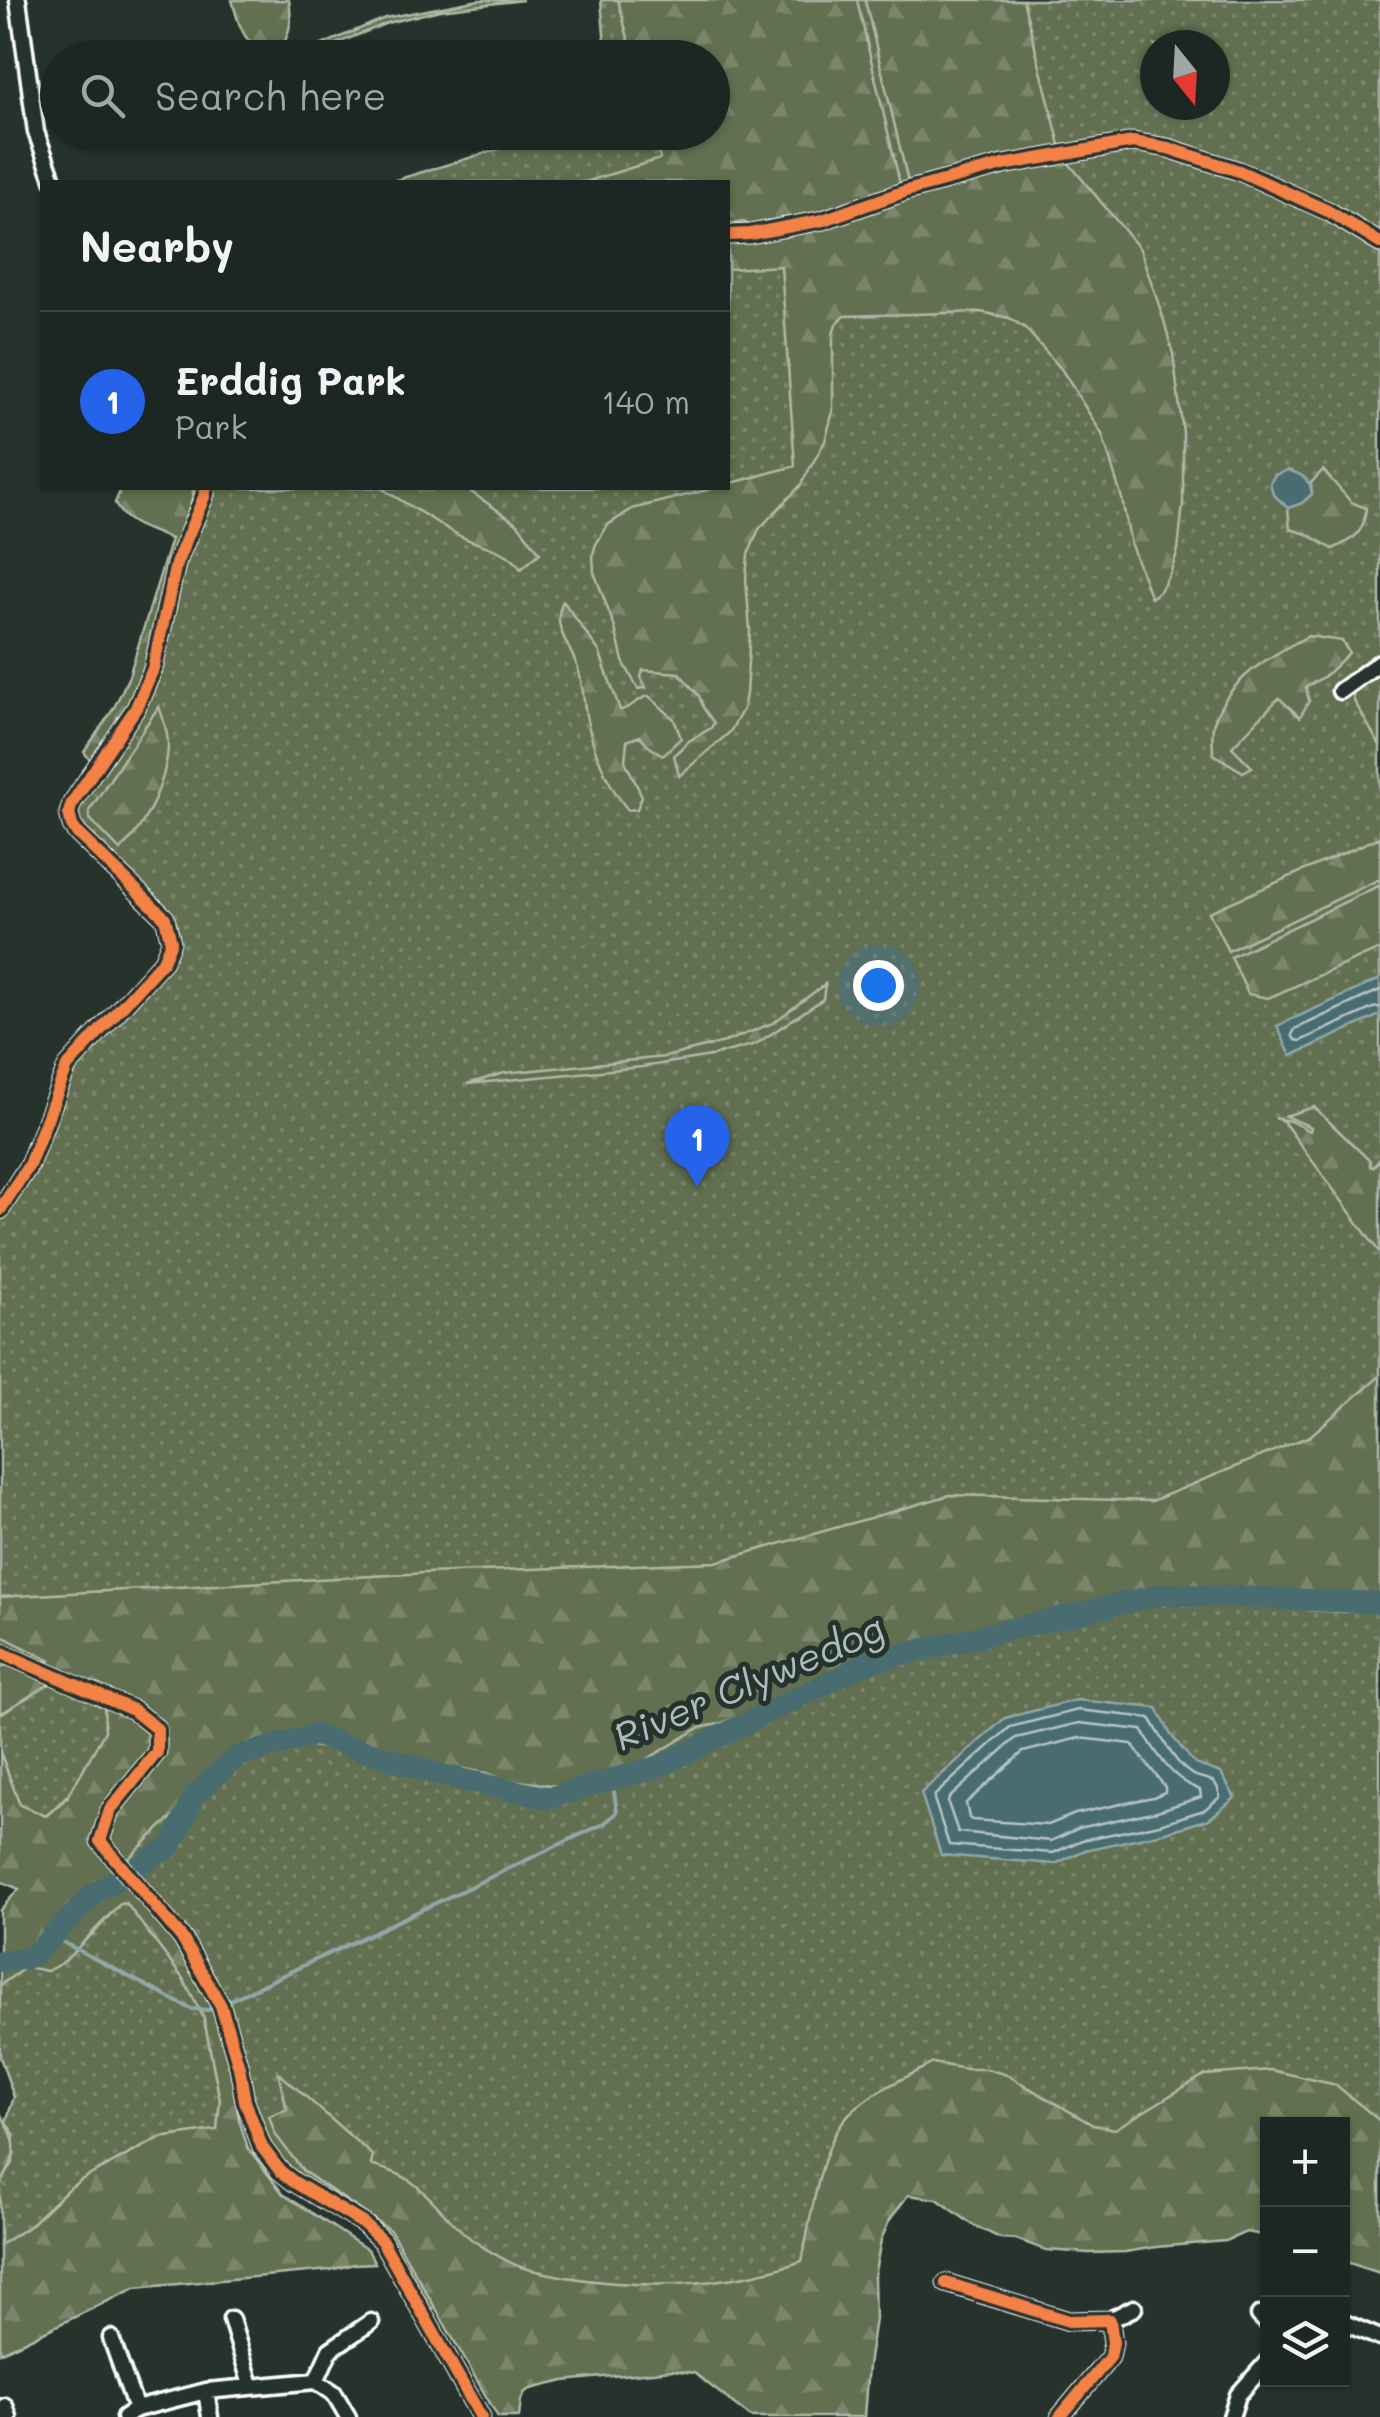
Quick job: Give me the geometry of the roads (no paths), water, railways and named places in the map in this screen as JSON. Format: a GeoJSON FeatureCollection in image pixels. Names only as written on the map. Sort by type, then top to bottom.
{"type":"FeatureCollection","features":[{"type":"Feature","properties":{"kind":"street"},"geometry":{"type":"LineString","coordinates":[[18,0],[40,143]]}},
{"type":"Feature","properties":{"kind":"street"},"geometry":{"type":"LineString","coordinates":[[730,235],[822,220],[1003,164],[1133,142],[1168,148],[1239,171],[1328,211],[1380,243]]}},
{"type":"Feature","properties":{"kind":"street"},"geometry":{"type":"LineString","coordinates":[[42,150],[53,180]]}},
{"type":"Feature","properties":{"kind":"street"},"geometry":{"type":"LineString","coordinates":[[0,1210],[29,1164],[68,1067],[163,961],[170,942],[165,918],[78,834],[69,813],[77,793],[142,695],[152,669],[176,564],[206,490]]}},
{"type":"Feature","properties":{"kind":"street"},"geometry":{"type":"LineString","coordinates":[[1340,691],[1380,662]]}},
{"type":"Feature","properties":{"kind":"street"},"geometry":{"type":"LineString","coordinates":[[0,1652],[132,1710],[157,1730],[157,1752],[110,1810],[100,1841],[182,1938],[220,2003],[262,2148],[294,2182],[364,2224],[382,2241],[480,2417]]}},
{"type":"Feature","properties":{"kind":"street"},"geometry":{"type":"LineString","coordinates":[[946,2284],[1069,2321],[1110,2320],[1134,2308]]}},
{"type":"Feature","properties":{"kind":"street"},"geometry":{"type":"LineString","coordinates":[[231,2319],[252,2385]]}},
{"type":"Feature","properties":{"kind":"street"},"geometry":{"type":"LineString","coordinates":[[1060,2417],[1110,2357],[1110,2320]]}},
{"type":"Feature","properties":{"kind":"street"},"geometry":{"type":"LineString","coordinates":[[316,2381],[330,2350],[371,2322]]}},
{"type":"Feature","properties":{"kind":"street"},"geometry":{"type":"LineString","coordinates":[[1350,2325],[1380,2338]]}},
{"type":"Feature","properties":{"kind":"street"},"geometry":{"type":"LineString","coordinates":[[112,2338],[130,2413],[206,2391],[316,2381],[334,2393],[348,2417]]}},
{"type":"Feature","properties":{"kind":"street"},"geometry":{"type":"LineString","coordinates":[[1231,2417],[1238,2394],[1260,2371]]}},
{"type":"Feature","properties":{"kind":"street"},"geometry":{"type":"LineString","coordinates":[[206,2391],[210,2417]]}},
{"type":"Feature","properties":{"kind":"water"},"geometry":{"type":"Polygon","coordinates":[[[1288,470],[1305,478],[1312,494],[1288,508],[1273,494],[1270,483],[1275,475],[1288,470]]]}},
{"type":"Feature","properties":{"kind":"water"},"geometry":{"type":"Polygon","coordinates":[[[1380,979],[1380,1015],[1291,1056],[1277,1026],[1380,979]]]}},
{"type":"Feature","properties":{"kind":"water"},"geometry":{"type":"Polygon","coordinates":[[[1077,1700],[1157,1708],[1171,1735],[1195,1764],[1221,1773],[1235,1798],[1209,1819],[1085,1850],[1055,1864],[941,1855],[921,1793],[1005,1718],[1077,1700]]]}},
{"type":"Feature","properties":{"kind":"waterway","name":"River Clywedog"},"geometry":{"type":"LineString","coordinates":[[0,1961],[34,1955],[95,1893],[171,1846],[196,1794],[238,1756],[315,1735],[441,1775],[548,1798],[660,1766],[869,1662],[1163,1594],[1380,1603]]}},
{"type":"Feature","properties":{"kind":"waterway"},"geometry":{"type":"LineString","coordinates":[[224,2003],[605,1823],[617,1812],[612,1780]]}},
{"type":"Feature","properties":{"kind":"waterway"},"geometry":{"type":"LineString","coordinates":[[53,1937],[191,2009],[215,2007]]}},
{"type":"Feature","properties":{"kind":"place","name":"Erddig Park"},"geometry":{"type":"Point","coordinates":[697,1187]}}]}
